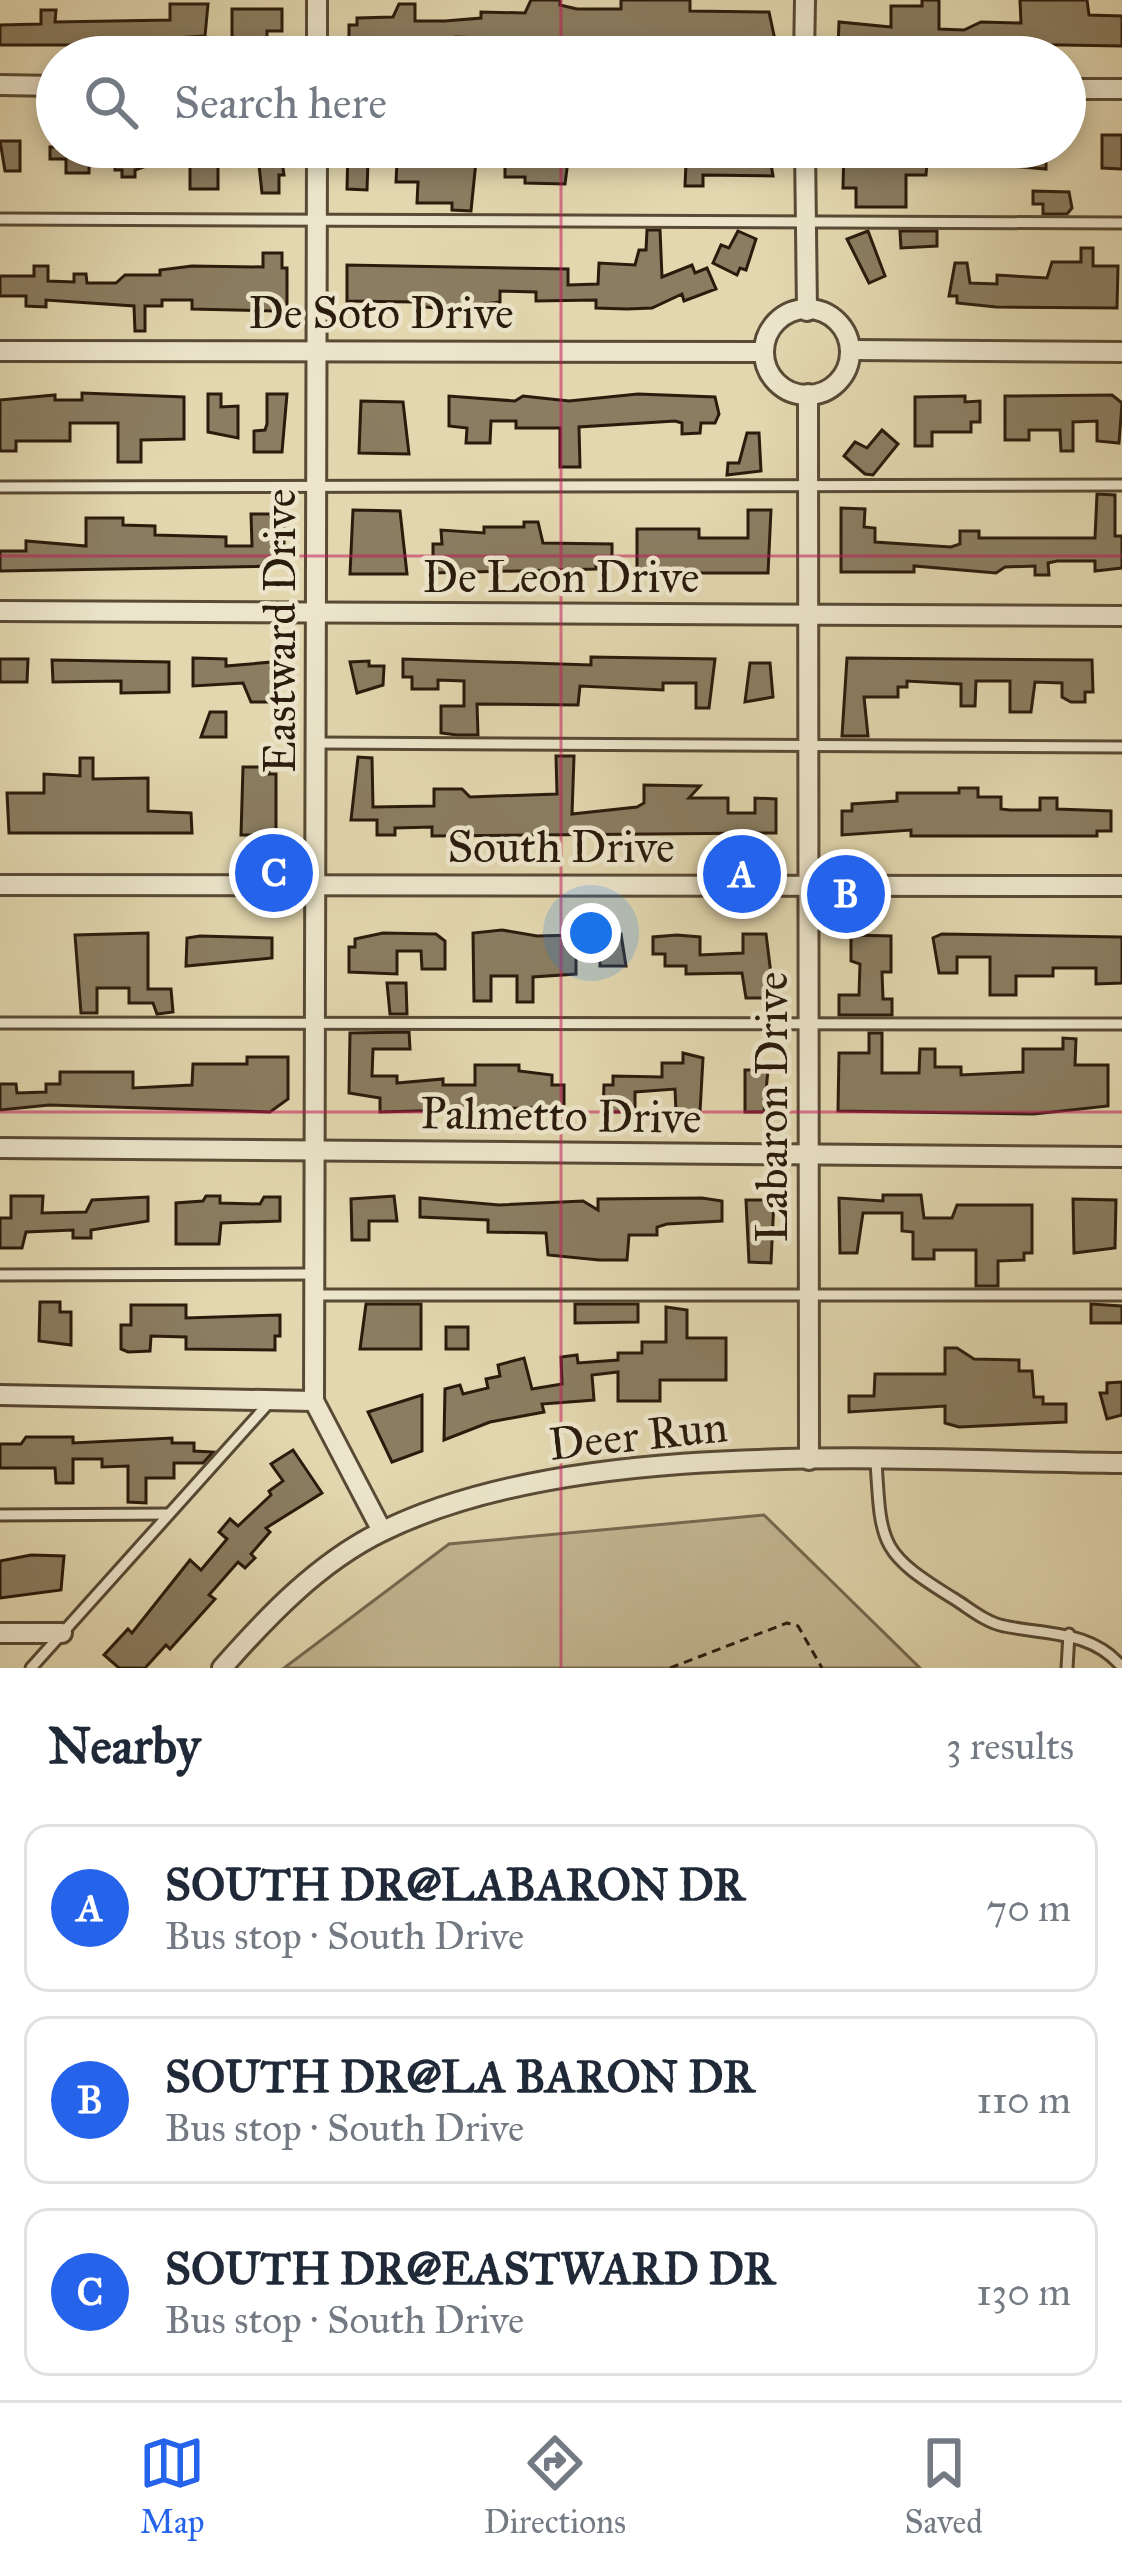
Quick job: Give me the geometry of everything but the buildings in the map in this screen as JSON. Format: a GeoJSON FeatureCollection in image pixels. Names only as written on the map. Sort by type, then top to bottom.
{"type":"FeatureCollection","features":[{"type":"Feature","properties":{"kind":"street"},"geometry":{"type":"LineString","coordinates":[[316,0],[317,36]]}},
{"type":"Feature","properties":{"kind":"street"},"geometry":{"type":"LineString","coordinates":[[805,0],[805,36]]}},
{"type":"Feature","properties":{"kind":"street"},"geometry":{"type":"LineString","coordinates":[[0,85],[36,86]]}},
{"type":"Feature","properties":{"kind":"street"},"geometry":{"type":"LineString","coordinates":[[1086,89],[1122,89]]}},
{"type":"Feature","properties":{"kind":"street","name":"Eastward Drive"},"geometry":{"type":"LineString","coordinates":[[317,168],[314,1400],[382,1531]]}},
{"type":"Feature","properties":{"kind":"street"},"geometry":{"type":"LineString","coordinates":[[805,168],[807,311]]}},
{"type":"Feature","properties":{"kind":"street"},"geometry":{"type":"LineString","coordinates":[[807,311],[842,326],[853,350],[839,381],[808,394],[777,383],[762,352],[777,322],[807,311]]}},
{"type":"Feature","properties":{"kind":"street"},"geometry":{"type":"LineString","coordinates":[[853,350],[1122,352]]}},
{"type":"Feature","properties":{"kind":"street","name":"De Soto Drive"},"geometry":{"type":"LineString","coordinates":[[0,351],[762,352]]}},
{"type":"Feature","properties":{"kind":"street","name":"Labaron Drive"},"geometry":{"type":"LineString","coordinates":[[808,394],[809,1460]]}},
{"type":"Feature","properties":{"kind":"street","name":"De Leon Drive"},"geometry":{"type":"LineString","coordinates":[[0,611],[1122,616]]}},
{"type":"Feature","properties":{"kind":"street","name":"South Drive"},"geometry":{"type":"LineString","coordinates":[[0,885],[1122,886]]}},
{"type":"Feature","properties":{"kind":"street","name":"Palmetto Drive"},"geometry":{"type":"LineString","coordinates":[[0,1148],[1122,1157]]}},
{"type":"Feature","properties":{"kind":"street"},"geometry":{"type":"LineString","coordinates":[[0,1395],[314,1400]]}},
{"type":"Feature","properties":{"kind":"street","name":"Deer Run"},"geometry":{"type":"LineString","coordinates":[[222,1668],[318,1570],[382,1531],[495,1492],[682,1465],[809,1460],[1122,1462]]}},
{"type":"Feature","properties":{"kind":"street"},"geometry":{"type":"LineString","coordinates":[[0,1633],[62,1633]]}},
{"type":"Feature","properties":{"kind":"lane"},"geometry":{"type":"LineString","coordinates":[[0,219],[1122,223]]}},
{"type":"Feature","properties":{"kind":"lane"},"geometry":{"type":"LineString","coordinates":[[0,487],[1122,485]]}},
{"type":"Feature","properties":{"kind":"lane"},"geometry":{"type":"LineString","coordinates":[[318,743],[1122,747]]}},
{"type":"Feature","properties":{"kind":"lane"},"geometry":{"type":"LineString","coordinates":[[0,1023],[1122,1024]]}},
{"type":"Feature","properties":{"kind":"lane"},"geometry":{"type":"LineString","coordinates":[[0,1275],[810,1294],[1122,1295]]}},
{"type":"Feature","properties":{"kind":"lane"},"geometry":{"type":"LineString","coordinates":[[31,1668],[271,1400]]}},
{"type":"Feature","properties":{"kind":"lane"},"geometry":{"type":"LineString","coordinates":[[876,1460],[880,1530],[897,1562],[998,1626],[1069,1634],[1111,1654],[1122,1667]]}},
{"type":"Feature","properties":{"kind":"lane"},"geometry":{"type":"LineString","coordinates":[[0,1515],[169,1514]]}},
{"type":"Feature","properties":{"kind":"lane"},"geometry":{"type":"LineString","coordinates":[[1067,1668],[1069,1634]]}},
{"type":"Feature","properties":{"kind":"path"},"geometry":{"type":"LineString","coordinates":[[670,1668],[787,1623],[799,1625],[822,1668]]}},
{"type":"Feature","properties":{"kind":"shaded area"},"geometry":{"type":"Polygon","coordinates":[[[764,1515],[920,1668],[284,1668],[449,1544],[764,1515]]]}},
{"type":"Feature","properties":{"kind":"place","name":"SOUTH DR@EASTWARD DR"},"geometry":{"type":"Point","coordinates":[274,873]}},
{"type":"Feature","properties":{"kind":"place","name":"SOUTH DR@LABARON DR"},"geometry":{"type":"Point","coordinates":[742,874]}},
{"type":"Feature","properties":{"kind":"place","name":"SOUTH DR@LA BARON DR"},"geometry":{"type":"Point","coordinates":[846,894]}}]}
